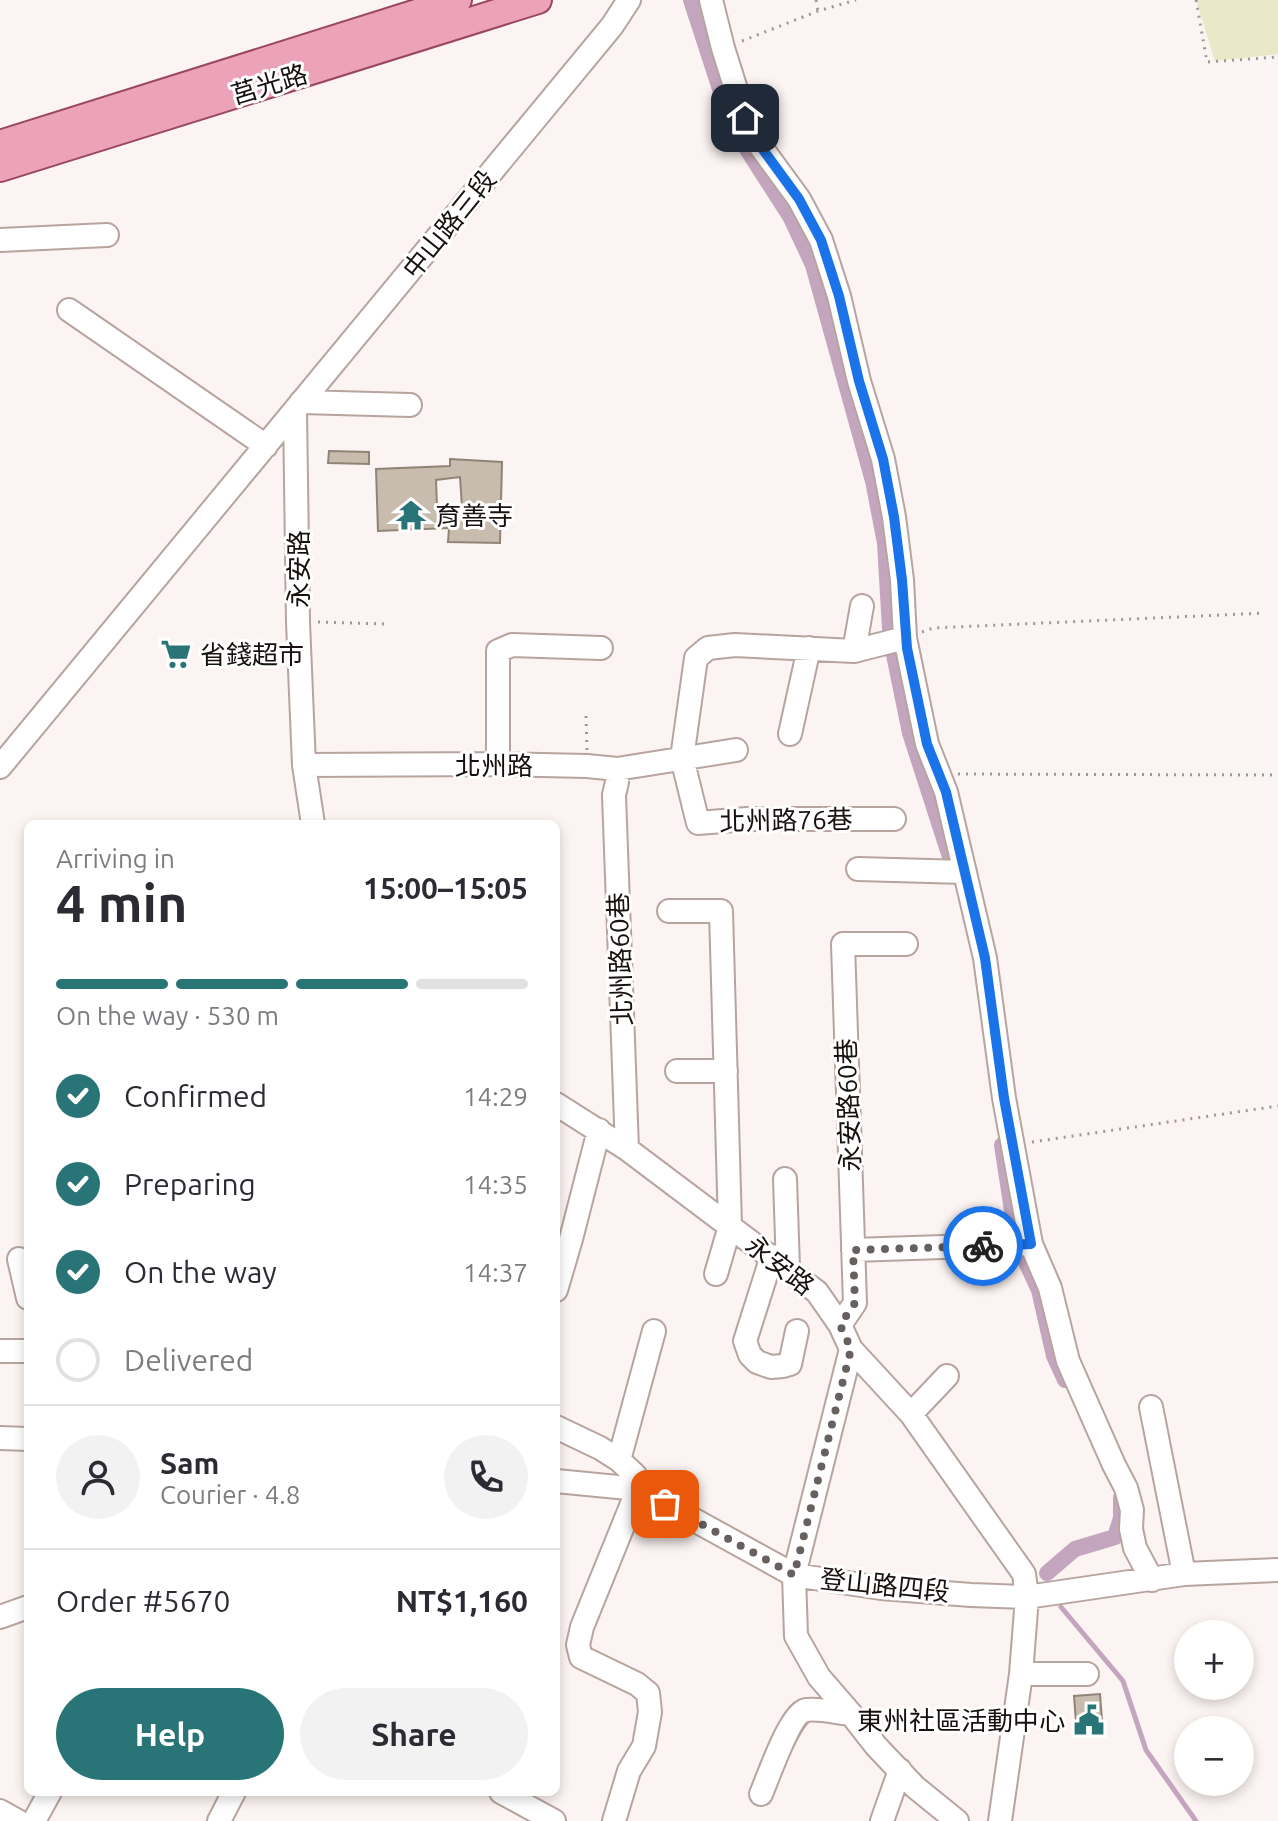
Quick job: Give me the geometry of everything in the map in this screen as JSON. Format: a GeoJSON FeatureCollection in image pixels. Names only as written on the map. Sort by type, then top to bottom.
{"type":"FeatureCollection","features":[{"type":"Feature","properties":{"kind":"main road","name":"莒光路"},"geometry":{"type":"LineString","coordinates":[[0,144],[458,0]]}},
{"type":"Feature","properties":{"kind":"main road","name":"莒光路"},"geometry":{"type":"LineString","coordinates":[[0,168],[538,0]]}},
{"type":"Feature","properties":{"kind":"street","name":"中山路三段"},"geometry":{"type":"LineString","coordinates":[[0,767],[612,26],[629,0]]}},
{"type":"Feature","properties":{"kind":"street"},"geometry":{"type":"LineString","coordinates":[[711,0],[745,118],[753,136],[799,199],[821,240],[839,296],[859,381],[883,459],[902,580],[905,638],[927,744],[946,792],[985,958],[1004,1098],[1031,1244],[1050,1288],[1068,1361],[1126,1488],[1132,1510],[1131,1529],[1135,1548],[1152,1580]]}},
{"type":"Feature","properties":{"kind":"street"},"geometry":{"type":"LineString","coordinates":[[0,240],[107,235]]}},
{"type":"Feature","properties":{"kind":"street"},"geometry":{"type":"LineString","coordinates":[[69,310],[266,446]]}},
{"type":"Feature","properties":{"kind":"street"},"geometry":{"type":"LineString","coordinates":[[298,406],[410,405]]}},
{"type":"Feature","properties":{"kind":"street","name":"永安路"},"geometry":{"type":"LineString","coordinates":[[298,406],[305,497],[298,622],[304,765],[312,820]]}},
{"type":"Feature","properties":{"kind":"street"},"geometry":{"type":"LineString","coordinates":[[854,651],[862,606]]}},
{"type":"Feature","properties":{"kind":"street"},"geometry":{"type":"LineString","coordinates":[[682,758],[696,658],[708,648],[735,645],[854,651],[905,638]]}},
{"type":"Feature","properties":{"kind":"street"},"geometry":{"type":"LineString","coordinates":[[498,764],[498,651],[512,645],[601,648]]}},
{"type":"Feature","properties":{"kind":"street"},"geometry":{"type":"LineString","coordinates":[[790,734],[809,648]]}},
{"type":"Feature","properties":{"kind":"street","name":"北州路"},"geometry":{"type":"LineString","coordinates":[[304,765],[498,764],[617,769],[736,750]]}},
{"type":"Feature","properties":{"kind":"street","name":"北州路76巷"},"geometry":{"type":"LineString","coordinates":[[682,758],[698,823],[747,819],[894,819]]}},
{"type":"Feature","properties":{"kind":"street","name":"北州路60巷"},"geometry":{"type":"LineString","coordinates":[[617,769],[614,795],[627,1149]]}},
{"type":"Feature","properties":{"kind":"street"},"geometry":{"type":"LineString","coordinates":[[858,869],[965,872]]}},
{"type":"Feature","properties":{"kind":"street"},"geometry":{"type":"LineString","coordinates":[[669,911],[721,911],[730,1226],[716,1274]]}},
{"type":"Feature","properties":{"kind":"street","name":"永安路60巷"},"geometry":{"type":"LineString","coordinates":[[840,1325],[855,1303],[843,944],[906,944]]}},
{"type":"Feature","properties":{"kind":"street"},"geometry":{"type":"LineString","coordinates":[[677,1071],[726,1071]]}},
{"type":"Feature","properties":{"kind":"street","name":"永安路"},"geometry":{"type":"LineString","coordinates":[[560,1106],[627,1149],[817,1292],[840,1325],[851,1349],[911,1414],[1024,1574],[1043,1595]]}},
{"type":"Feature","properties":{"kind":"street"},"geometry":{"type":"LineString","coordinates":[[560,1264],[564,1238],[599,1130]]}},
{"type":"Feature","properties":{"kind":"street"},"geometry":{"type":"LineString","coordinates":[[785,1179],[780,1262],[745,1341],[750,1355],[757,1362],[771,1367],[783,1366],[790,1364],[797,1331]]}},
{"type":"Feature","properties":{"kind":"street"},"geometry":{"type":"LineString","coordinates":[[853,1250],[1031,1244]]}},
{"type":"Feature","properties":{"kind":"street"},"geometry":{"type":"LineString","coordinates":[[19,1259],[24,1281]]}},
{"type":"Feature","properties":{"kind":"street"},"geometry":{"type":"LineString","coordinates":[[619,1460],[654,1331]]}},
{"type":"Feature","properties":{"kind":"street"},"geometry":{"type":"LineString","coordinates":[[851,1349],[794,1575],[796,1636],[819,1677],[876,1746],[915,1787],[957,1821]]}},
{"type":"Feature","properties":{"kind":"street"},"geometry":{"type":"LineString","coordinates":[[0,1351],[24,1351]]}},
{"type":"Feature","properties":{"kind":"street"},"geometry":{"type":"LineString","coordinates":[[911,1414],[947,1376]]}},
{"type":"Feature","properties":{"kind":"street"},"geometry":{"type":"LineString","coordinates":[[1151,1407],[1184,1574]]}},
{"type":"Feature","properties":{"kind":"street"},"geometry":{"type":"LineString","coordinates":[[560,1429],[619,1460],[635,1475],[638,1489],[582,1627],[578,1645],[581,1657],[637,1684],[648,1693],[650,1712],[644,1746],[629,1771],[614,1821]]}},
{"type":"Feature","properties":{"kind":"street"},"geometry":{"type":"LineString","coordinates":[[0,1438],[24,1439]]}},
{"type":"Feature","properties":{"kind":"street","name":"登山路四段"},"geometry":{"type":"LineString","coordinates":[[560,1481],[638,1489],[794,1575],[881,1588],[971,1595],[1043,1595],[1184,1574],[1278,1570]]}},
{"type":"Feature","properties":{"kind":"street"},"geometry":{"type":"LineString","coordinates":[[1000,1821],[1021,1674],[1043,1595]]}},
{"type":"Feature","properties":{"kind":"street"},"geometry":{"type":"LineString","coordinates":[[0,1617],[24,1608]]}},
{"type":"Feature","properties":{"kind":"street"},"geometry":{"type":"LineString","coordinates":[[1021,1674],[1087,1674]]}},
{"type":"Feature","properties":{"kind":"street"},"geometry":{"type":"LineString","coordinates":[[761,1794],[791,1723],[799,1713],[807,1710],[851,1714]]}},
{"type":"Feature","properties":{"kind":"street"},"geometry":{"type":"LineString","coordinates":[[882,1821],[900,1770]]}},
{"type":"Feature","properties":{"kind":"street"},"geometry":{"type":"LineString","coordinates":[[34,1821],[48,1796]]}},
{"type":"Feature","properties":{"kind":"street"},"geometry":{"type":"LineString","coordinates":[[219,1821],[232,1796]]}},
{"type":"Feature","properties":{"kind":"street"},"geometry":{"type":"LineString","coordinates":[[508,1796],[554,1821]]}},
{"type":"Feature","properties":{"kind":"street"},"geometry":{"type":"LineString","coordinates":[[0,1811],[18,1821]]}},
{"type":"Feature","properties":{"kind":"path"},"geometry":{"type":"LineString","coordinates":[[816,0],[818,11]]}},
{"type":"Feature","properties":{"kind":"path"},"geometry":{"type":"LineString","coordinates":[[723,48],[818,11],[856,0]]}},
{"type":"Feature","properties":{"kind":"path"},"geometry":{"type":"LineString","coordinates":[[1196,0],[1207,62],[1278,57]]}},
{"type":"Feature","properties":{"kind":"path"},"geometry":{"type":"LineString","coordinates":[[905,638],[933,628],[1265,613]]}},
{"type":"Feature","properties":{"kind":"path"},"geometry":{"type":"LineString","coordinates":[[298,622],[387,624]]}},
{"type":"Feature","properties":{"kind":"path"},"geometry":{"type":"LineString","coordinates":[[586,716],[587,766]]}},
{"type":"Feature","properties":{"kind":"path"},"geometry":{"type":"LineString","coordinates":[[938,774],[1278,775]]}},
{"type":"Feature","properties":{"kind":"path"},"geometry":{"type":"LineString","coordinates":[[1013,1145],[1278,1106]]}},
{"type":"Feature","properties":{"kind":"shaded area"},"geometry":{"type":"Polygon","coordinates":[[[1196,0],[1278,0],[1278,54],[1215,61],[1196,0]]]}},
{"type":"Feature","properties":{"kind":"building"},"geometry":{"type":"Polygon","coordinates":[[[329,451],[369,452],[369,464],[328,463],[329,451]]]}},
{"type":"Feature","properties":{"kind":"building"},"geometry":{"type":"Polygon","coordinates":[[[450,459],[502,462],[500,543],[448,542],[449,528],[378,531],[376,469],[450,466],[450,459]],[[460,477],[436,480],[437,507],[462,507],[460,477]]]}},
{"type":"Feature","properties":{"kind":"building","name":"東州社區活動中心"},"geometry":{"type":"Polygon","coordinates":[[[1100,1694],[1103,1733],[1077,1735],[1074,1696],[1100,1694]]]}},
{"type":"Feature","properties":{"kind":"waterway"},"geometry":{"type":"LineString","coordinates":[[691,0],[732,126],[791,218],[813,265],[873,481],[885,543],[890,629]]}},
{"type":"Feature","properties":{"kind":"waterway"},"geometry":{"type":"LineString","coordinates":[[894,655],[910,733],[951,860]]}},
{"type":"Feature","properties":{"kind":"waterway"},"geometry":{"type":"LineString","coordinates":[[1002,1145],[1018,1234]]}},
{"type":"Feature","properties":{"kind":"waterway"},"geometry":{"type":"LineString","coordinates":[[1025,1260],[1039,1290],[1054,1356],[1065,1380]]}},
{"type":"Feature","properties":{"kind":"waterway"},"geometry":{"type":"LineString","coordinates":[[1047,1573],[1075,1549],[1115,1537],[1121,1518],[1121,1498]]}},
{"type":"Feature","properties":{"kind":"waterway"},"geometry":{"type":"LineString","coordinates":[[1061,1607],[1123,1681],[1146,1750],[1196,1821]]}},
{"type":"Feature","properties":{"kind":"way so far"},"geometry":{"type":"LineString","coordinates":[[665,1504],[794,1575],[851,1349],[840,1325],[855,1303],[853,1250],[983,1246]]}},
{"type":"Feature","properties":{"kind":"place","name":"育善寺"},"geometry":{"type":"Point","coordinates":[411,515]}},
{"type":"Feature","properties":{"kind":"place","name":"省錢超市"},"geometry":{"type":"Point","coordinates":[176,654]}},
{"type":"Feature","properties":{"kind":"place","name":"東州社區活動中心"},"geometry":{"type":"Point","coordinates":[1089,1720]}},
{"type":"Feature","properties":{"kind":"route"},"geometry":{"type":"LineString","coordinates":[[745,118],[753,136],[799,199],[821,240],[883,459],[902,580],[905,638],[927,744],[946,792],[985,958],[1004,1098],[1031,1244],[983,1246]]}}]}
